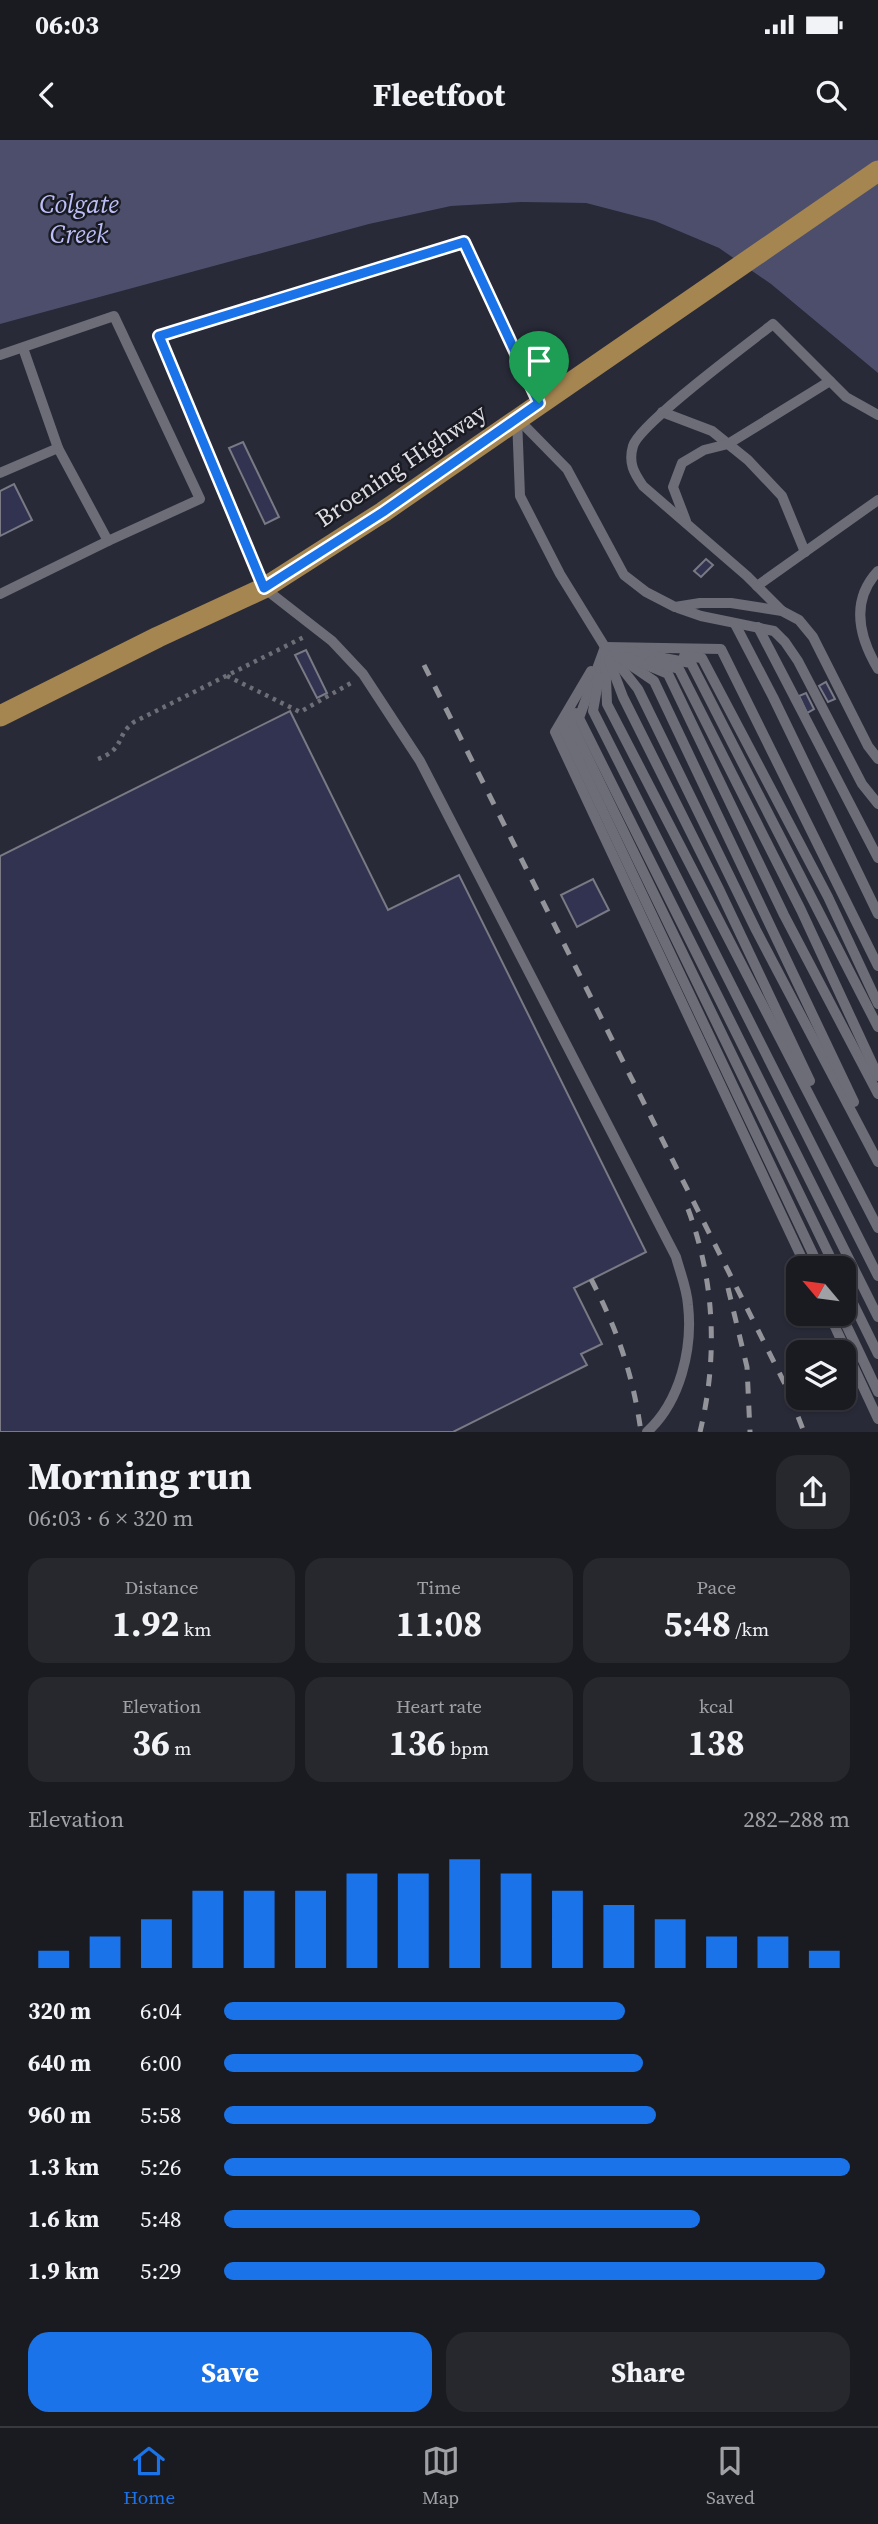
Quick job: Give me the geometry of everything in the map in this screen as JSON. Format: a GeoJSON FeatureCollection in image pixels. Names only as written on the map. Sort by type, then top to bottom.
{"type":"FeatureCollection","features":[{"type":"Feature","properties":{"kind":"main road","name":"Broening Highway"},"geometry":{"type":"LineString","coordinates":[[0,716],[158,637],[264,588],[383,512],[878,171]]}},
{"type":"Feature","properties":{"kind":"lane"},"geometry":{"type":"LineString","coordinates":[[539,403],[464,242],[159,336],[264,588],[332,641],[364,676],[420,761],[677,1256],[688,1305],[687,1352],[676,1392],[647,1432]]}},
{"type":"Feature","properties":{"kind":"lane"},"geometry":{"type":"LineString","coordinates":[[0,355],[114,316],[200,499],[0,594]]}},
{"type":"Feature","properties":{"kind":"lane"},"geometry":{"type":"LineString","coordinates":[[878,415],[846,397],[773,324],[662,412],[633,444],[631,467],[643,486],[782,611],[799,620],[813,637],[868,747],[878,759]]}},
{"type":"Feature","properties":{"kind":"lane"},"geometry":{"type":"LineString","coordinates":[[23,348],[58,448],[108,541]]}},
{"type":"Feature","properties":{"kind":"lane"},"geometry":{"type":"LineString","coordinates":[[687,524],[673,487],[682,463],[704,450],[728,444],[831,382]]}},
{"type":"Feature","properties":{"kind":"lane"},"geometry":{"type":"LineString","coordinates":[[662,412],[712,431],[748,460],[782,496],[805,552]]}},
{"type":"Feature","properties":{"kind":"lane"},"geometry":{"type":"LineString","coordinates":[[517,418],[567,469],[624,575],[646,592],[675,607],[735,624],[774,631],[799,661],[856,773],[878,803]]}},
{"type":"Feature","properties":{"kind":"lane"},"geometry":{"type":"LineString","coordinates":[[517,418],[520,496],[560,574],[605,647],[638,689],[756,930],[878,1162]]}},
{"type":"Feature","properties":{"kind":"lane"},"geometry":{"type":"LineString","coordinates":[[0,473],[58,448]]}},
{"type":"Feature","properties":{"kind":"lane"},"geometry":{"type":"LineString","coordinates":[[757,586],[878,500]]}},
{"type":"Feature","properties":{"kind":"lane"},"geometry":{"type":"LineString","coordinates":[[878,571],[864,592],[859,617],[868,652],[878,669]]}},
{"type":"Feature","properties":{"kind":"lane"},"geometry":{"type":"LineString","coordinates":[[675,607],[700,603],[731,603],[782,611]]}},
{"type":"Feature","properties":{"kind":"lane"},"geometry":{"type":"LineString","coordinates":[[735,624],[878,914]]}},
{"type":"Feature","properties":{"kind":"lane"},"geometry":{"type":"LineString","coordinates":[[758,626],[878,858]]}},
{"type":"Feature","properties":{"kind":"lane"},"geometry":{"type":"LineString","coordinates":[[605,647],[721,649],[878,966]]}},
{"type":"Feature","properties":{"kind":"lane"},"geometry":{"type":"LineString","coordinates":[[605,647],[702,658],[828,897],[878,1004]]}},
{"type":"Feature","properties":{"kind":"lane"},"geometry":{"type":"LineString","coordinates":[[605,647],[691,663],[878,1027]]}},
{"type":"Feature","properties":{"kind":"lane"},"geometry":{"type":"LineString","coordinates":[[605,647],[679,669],[801,910],[878,1076]]}},
{"type":"Feature","properties":{"kind":"lane"},"geometry":{"type":"LineString","coordinates":[[605,647],[668,674],[784,915],[878,1094]]}},
{"type":"Feature","properties":{"kind":"lane"},"geometry":{"type":"LineString","coordinates":[[605,647],[654,681],[878,1152]]}},
{"type":"Feature","properties":{"kind":"lane"},"geometry":{"type":"LineString","coordinates":[[605,647],[623,697],[719,888],[878,1227]]}},
{"type":"Feature","properties":{"kind":"lane"},"geometry":{"type":"LineString","coordinates":[[605,647],[607,704],[878,1227]]}},
{"type":"Feature","properties":{"kind":"lane"},"geometry":{"type":"LineString","coordinates":[[605,647],[555,732],[801,1256]]}},
{"type":"Feature","properties":{"kind":"lane"},"geometry":{"type":"LineString","coordinates":[[605,647],[563,727],[814,1256]]}},
{"type":"Feature","properties":{"kind":"lane"},"geometry":{"type":"LineString","coordinates":[[605,647],[570,723],[830,1256]]}},
{"type":"Feature","properties":{"kind":"lane"},"geometry":{"type":"LineString","coordinates":[[605,647],[593,712],[878,1276]]}},
{"type":"Feature","properties":{"kind":"lane"},"geometry":{"type":"LineString","coordinates":[[605,647],[579,719],[878,1317]]}},
{"type":"Feature","properties":{"kind":"lane"},"geometry":{"type":"LineString","coordinates":[[856,1309],[878,1354]]}},
{"type":"Feature","properties":{"kind":"lane"},"geometry":{"type":"LineString","coordinates":[[834,1326],[878,1419]]}},
{"type":"Feature","properties":{"kind":"lane"},"geometry":{"type":"LineString","coordinates":[[847,1326],[878,1392]]}},
{"type":"Feature","properties":{"kind":"path"},"geometry":{"type":"LineString","coordinates":[[98,759],[113,753],[126,729],[134,722],[317,629]]}},
{"type":"Feature","properties":{"kind":"path"},"geometry":{"type":"LineString","coordinates":[[227,676],[300,712],[364,676]]}},
{"type":"Feature","properties":{"kind":"shaded area"},"geometry":{"type":"Polygon","coordinates":[[[521,202],[586,203],[655,221],[719,248],[771,284],[878,373],[878,1432],[0,1432],[0,324],[369,224],[451,206],[521,202]]]}},
{"type":"Feature","properties":{"kind":"water","name":"Colgate Creek"},"geometry":{"type":"Polygon","coordinates":[[[0,140],[878,140],[878,373],[771,284],[719,248],[655,221],[586,203],[521,202],[451,206],[369,224],[0,324],[0,140]]]}},
{"type":"Feature","properties":{"kind":"building"},"geometry":{"type":"Polygon","coordinates":[[[243,442],[279,517],[265,524],[229,448],[243,442]]]}},
{"type":"Feature","properties":{"kind":"building"},"geometry":{"type":"Polygon","coordinates":[[[14,484],[32,520],[0,536],[0,491],[14,484]]]}},
{"type":"Feature","properties":{"kind":"building"},"geometry":{"type":"Polygon","coordinates":[[[706,559],[713,565],[701,577],[694,571],[706,559]]]}},
{"type":"Feature","properties":{"kind":"building"},"geometry":{"type":"Polygon","coordinates":[[[306,650],[327,693],[317,698],[295,655],[306,650]]]}},
{"type":"Feature","properties":{"kind":"building"},"geometry":{"type":"Polygon","coordinates":[[[826,682],[835,699],[828,702],[819,686],[826,682]]]}},
{"type":"Feature","properties":{"kind":"building"},"geometry":{"type":"Polygon","coordinates":[[[806,693],[814,709],[807,713],[799,696],[806,693]]]}},
{"type":"Feature","properties":{"kind":"building"},"geometry":{"type":"Polygon","coordinates":[[[290,711],[388,910],[459,875],[646,1252],[574,1288],[602,1344],[581,1354],[587,1365],[453,1432],[0,1432],[0,856],[290,711]]]}},
{"type":"Feature","properties":{"kind":"building"},"geometry":{"type":"Polygon","coordinates":[[[593,879],[609,910],[577,927],[561,895],[593,879]]]}},
{"type":"Feature","properties":{"kind":"railway"},"geometry":{"type":"LineString","coordinates":[[424,665],[786,1386],[804,1432]]}},
{"type":"Feature","properties":{"kind":"railway"},"geometry":{"type":"LineString","coordinates":[[688,1209],[704,1264],[711,1320],[710,1376],[700,1432]]}},
{"type":"Feature","properties":{"kind":"railway"},"geometry":{"type":"LineString","coordinates":[[591,1279],[623,1354],[634,1391],[641,1432]]}},
{"type":"Feature","properties":{"kind":"railway"},"geometry":{"type":"LineString","coordinates":[[728,1288],[747,1367],[750,1432]]}},
{"type":"Feature","properties":{"kind":"route"},"geometry":{"type":"LineString","coordinates":[[464,242],[539,403],[383,512],[264,588],[159,336],[464,242]]}}]}
